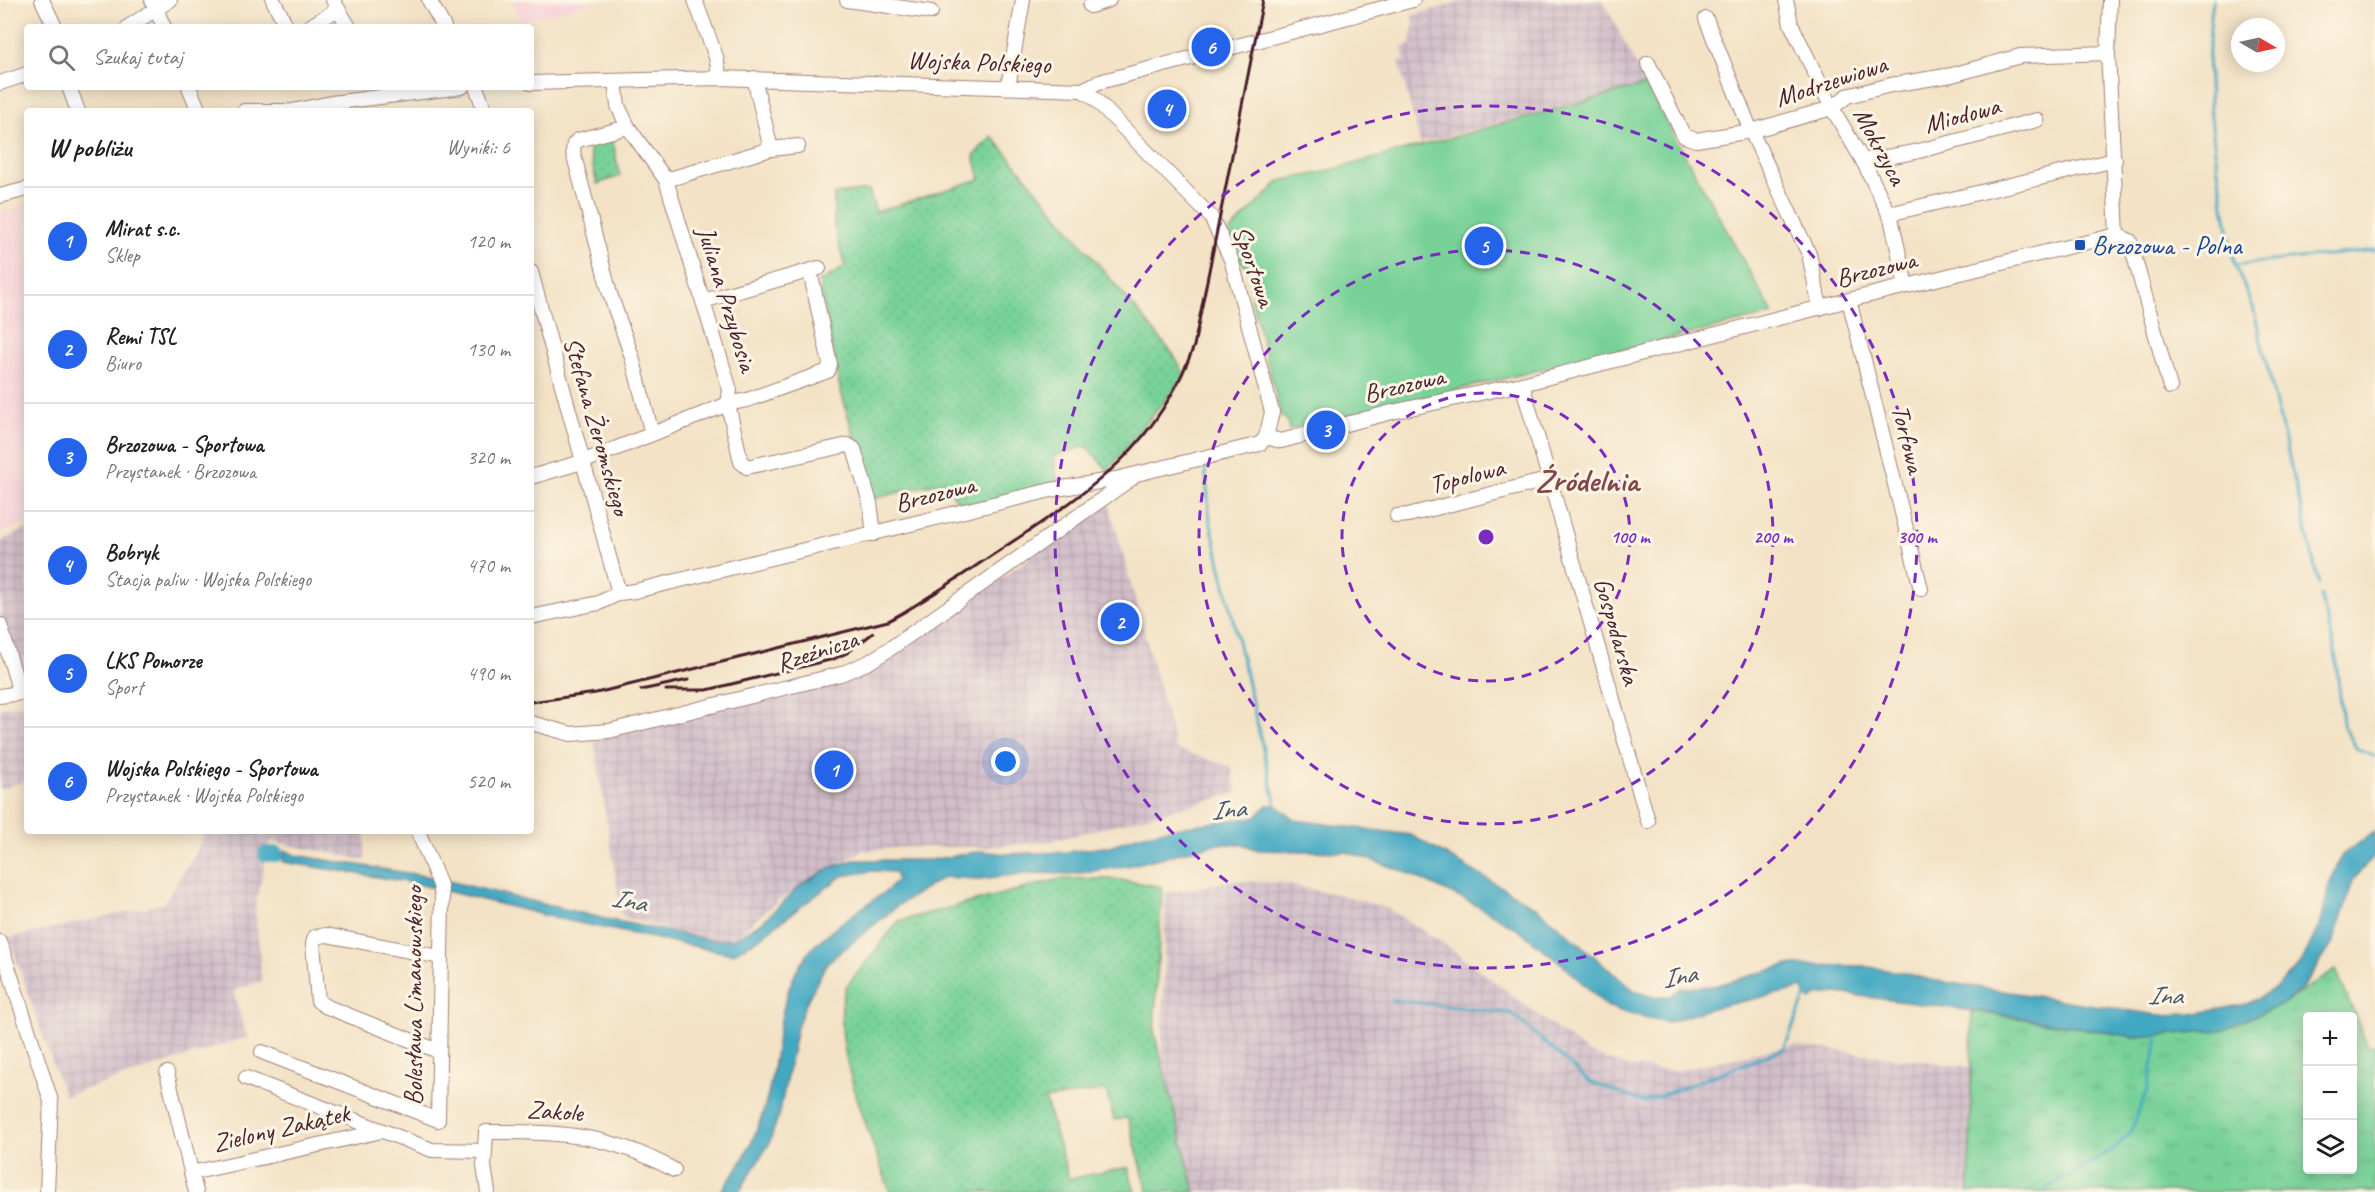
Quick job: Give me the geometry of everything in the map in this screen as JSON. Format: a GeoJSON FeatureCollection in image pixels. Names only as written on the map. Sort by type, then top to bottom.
{"type":"FeatureCollection","features":[{"type":"Feature","properties":{"kind":"street"},"geometry":{"type":"LineString","coordinates":[[42,0],[54,24]]}},
{"type":"Feature","properties":{"kind":"street"},"geometry":{"type":"LineString","coordinates":[[132,24],[154,5],[170,0]]}},
{"type":"Feature","properties":{"kind":"street"},"geometry":{"type":"LineString","coordinates":[[273,0],[285,24]]}},
{"type":"Feature","properties":{"kind":"street"},"geometry":{"type":"LineString","coordinates":[[429,0],[442,24]]}},
{"type":"Feature","properties":{"kind":"street"},"geometry":{"type":"LineString","coordinates":[[695,0],[720,78]]}},
{"type":"Feature","properties":{"kind":"street"},"geometry":{"type":"LineString","coordinates":[[847,0],[931,12]]}},
{"type":"Feature","properties":{"kind":"street"},"geometry":{"type":"LineString","coordinates":[[1008,87],[1023,0]]}},
{"type":"Feature","properties":{"kind":"street"},"geometry":{"type":"LineString","coordinates":[[1090,6],[1109,0]]}},
{"type":"Feature","properties":{"kind":"street","name":"Wojska Polskiego"},"geometry":{"type":"LineString","coordinates":[[534,83],[754,78],[1082,90],[1099,82],[1413,0]]}},
{"type":"Feature","properties":{"kind":"street","name":"Mokrzyca"},"geometry":{"type":"LineString","coordinates":[[1786,0],[1791,24],[1832,108],[1863,161],[1889,214],[1906,286]]}},
{"type":"Feature","properties":{"kind":"street"},"geometry":{"type":"LineString","coordinates":[[2110,0],[2108,53],[2117,235],[2130,241],[2170,387]]}},
{"type":"Feature","properties":{"kind":"street"},"geometry":{"type":"LineString","coordinates":[[313,24],[336,4],[347,24]]}},
{"type":"Feature","properties":{"kind":"street"},"geometry":{"type":"LineString","coordinates":[[154,5],[164,24]]}},
{"type":"Feature","properties":{"kind":"street"},"geometry":{"type":"LineString","coordinates":[[1706,19],[1751,131],[1809,255],[1820,308]]}},
{"type":"Feature","properties":{"kind":"street","name":"Modrzewiowa"},"geometry":{"type":"LineString","coordinates":[[1648,63],[1684,136],[1696,140],[1751,131],[1832,108],[1847,96],[1891,85],[1952,75],[2020,56],[2108,53]]}},
{"type":"Feature","properties":{"kind":"street"},"geometry":{"type":"LineString","coordinates":[[0,83],[24,75]]}},
{"type":"Feature","properties":{"kind":"street"},"geometry":{"type":"LineString","coordinates":[[754,78],[771,149]]}},
{"type":"Feature","properties":{"kind":"street","name":"Juliana Przybosia"},"geometry":{"type":"LineString","coordinates":[[615,81],[618,106],[628,127],[666,180],[730,390],[728,404],[741,462],[747,467],[848,445],[854,449],[870,503],[874,534]]}},
{"type":"Feature","properties":{"kind":"street"},"geometry":{"type":"LineString","coordinates":[[70,90],[77,108]]}},
{"type":"Feature","properties":{"kind":"street"},"geometry":{"type":"LineString","coordinates":[[190,90],[198,108]]}},
{"type":"Feature","properties":{"kind":"street"},"geometry":{"type":"LineString","coordinates":[[305,108],[374,92],[409,90]]}},
{"type":"Feature","properties":{"kind":"street"},"geometry":{"type":"LineString","coordinates":[[477,90],[484,108]]}},
{"type":"Feature","properties":{"kind":"street","name":"Sportowa"},"geometry":{"type":"LineString","coordinates":[[1082,90],[1093,97],[1211,217],[1235,270],[1272,412],[1266,437]]}},
{"type":"Feature","properties":{"kind":"street","name":"Miodowa"},"geometry":{"type":"LineString","coordinates":[[1863,161],[1915,152],[2037,120]]}},
{"type":"Feature","properties":{"kind":"street"},"geometry":{"type":"LineString","coordinates":[[628,127],[579,140],[574,144],[573,152],[610,294],[632,357],[652,434]]}},
{"type":"Feature","properties":{"kind":"street"},"geometry":{"type":"LineString","coordinates":[[666,180],[771,149],[798,146]]}},
{"type":"Feature","properties":{"kind":"street"},"geometry":{"type":"LineString","coordinates":[[1889,214],[2115,160]]}},
{"type":"Feature","properties":{"kind":"street"},"geometry":{"type":"LineString","coordinates":[[0,196],[24,190]]}},
{"type":"Feature","properties":{"kind":"street","name":"Brzozowa"},"geometry":{"type":"LineString","coordinates":[[534,616],[599,603],[619,593],[1051,490],[1139,474],[1260,444],[1266,437],[1281,441],[1402,410],[1522,384],[1849,300],[2117,235]]}},
{"type":"Feature","properties":{"kind":"street"},"geometry":{"type":"LineString","coordinates":[[534,476],[582,462],[728,404],[747,400],[828,371],[830,364],[814,269],[703,302]]}},
{"type":"Feature","properties":{"kind":"street","name":"Stefana Żeromskiego"},"geometry":{"type":"LineString","coordinates":[[534,283],[619,593]]}},
{"type":"Feature","properties":{"kind":"street","name":"Torfowa"},"geometry":{"type":"LineString","coordinates":[[1849,300],[1921,589]]}},
{"type":"Feature","properties":{"kind":"street","name":"Gospodarska"},"geometry":{"type":"LineString","coordinates":[[1522,384],[1547,480],[1647,821]]}},
{"type":"Feature","properties":{"kind":"street","name":"Rzeźnicza"},"geometry":{"type":"LineString","coordinates":[[534,724],[571,734],[609,731],[853,669],[891,648],[1139,474]]}},
{"type":"Feature","properties":{"kind":"street","name":"Topolowa"},"geometry":{"type":"LineString","coordinates":[[1397,516],[1408,516],[1547,480]]}},
{"type":"Feature","properties":{"kind":"street"},"geometry":{"type":"LineString","coordinates":[[0,625],[23,692],[0,696]]}},
{"type":"Feature","properties":{"kind":"street","name":"Bolesława Limanowskiego"},"geometry":{"type":"LineString","coordinates":[[262,1052],[438,1120],[442,898],[434,870],[419,834]]}},
{"type":"Feature","properties":{"kind":"street"},"geometry":{"type":"LineString","coordinates":[[438,1051],[325,1006],[318,1001],[313,944],[315,937],[326,935],[440,957]]}},
{"type":"Feature","properties":{"kind":"street"},"geometry":{"type":"LineString","coordinates":[[0,942],[51,1101],[47,1192]]}},
{"type":"Feature","properties":{"kind":"street","name":"Zielony Zakątek"},"geometry":{"type":"LineString","coordinates":[[166,1072],[196,1192]]}},
{"type":"Feature","properties":{"kind":"street","name":"Zielony Zakątek"},"geometry":{"type":"LineString","coordinates":[[246,1078],[432,1150],[485,1151]]}},
{"type":"Feature","properties":{"kind":"street","name":"Zielony Zakątek"},"geometry":{"type":"LineString","coordinates":[[191,1173],[382,1131]]}},
{"type":"Feature","properties":{"kind":"street","name":"Zakole"},"geometry":{"type":"LineString","coordinates":[[485,1151],[486,1132],[529,1131],[586,1137],[645,1154],[674,1170]]}},
{"type":"Feature","properties":{"kind":"street"},"geometry":{"type":"LineString","coordinates":[[483,1191],[485,1151]]}},
{"type":"Feature","properties":{"kind":"shaded area"},"geometry":{"type":"Polygon","coordinates":[[[511,0],[601,0],[522,21],[511,0]]]}},
{"type":"Feature","properties":{"kind":"shaded area"},"geometry":{"type":"Polygon","coordinates":[[[1468,0],[1603,0],[1646,85],[1420,143],[1399,62],[1405,60],[1402,48],[1412,44],[1414,23],[1412,15],[1468,0]]]}},
{"type":"Feature","properties":{"kind":"shaded area"},"geometry":{"type":"Polygon","coordinates":[[[24,206],[24,525],[0,532],[0,213],[24,206]]]}},
{"type":"Feature","properties":{"kind":"shaded area"},"geometry":{"type":"Polygon","coordinates":[[[1108,500],[1176,749],[1232,767],[1237,793],[1051,841],[985,847],[911,847],[861,851],[779,900],[724,946],[622,916],[594,740],[750,701],[769,701],[874,672],[1108,500]]]}},
{"type":"Feature","properties":{"kind":"shaded area"},"geometry":{"type":"Polygon","coordinates":[[[24,530],[24,680],[6,626],[0,627],[0,542],[24,530]]]}},
{"type":"Feature","properties":{"kind":"shaded area"},"geometry":{"type":"Polygon","coordinates":[[[24,704],[24,782],[0,789],[0,708],[24,704]]]}},
{"type":"Feature","properties":{"kind":"shaded area"},"geometry":{"type":"Polygon","coordinates":[[[203,834],[365,834],[365,860],[270,841],[255,907],[262,981],[233,991],[247,1037],[64,1096],[9,938],[163,904],[198,849],[203,834]]]}},
{"type":"Feature","properties":{"kind":"shaded area"},"geometry":{"type":"Polygon","coordinates":[[[1232,881],[1280,883],[1349,897],[1389,909],[1450,948],[1587,1052],[1628,1067],[1676,1071],[1792,1045],[1971,1067],[1969,1192],[1196,1192],[1162,1066],[1165,893],[1232,881]]]}},
{"type":"Feature","properties":{"kind":"green space"},"geometry":{"type":"Polygon","coordinates":[[[1646,85],[1773,314],[1289,430],[1287,420],[1281,416],[1251,297],[1259,287],[1260,278],[1239,260],[1229,232],[1280,181],[1320,173],[1646,85]]]}},
{"type":"Feature","properties":{"kind":"green space"},"geometry":{"type":"Polygon","coordinates":[[[992,136],[1173,354],[1185,376],[1108,470],[1086,446],[1054,456],[1057,482],[963,510],[944,481],[872,499],[840,388],[819,282],[845,267],[834,227],[834,194],[869,190],[876,212],[980,179],[974,155],[992,136]]]}},
{"type":"Feature","properties":{"kind":"green space"},"geometry":{"type":"Polygon","coordinates":[[[612,138],[620,176],[597,184],[588,145],[612,138]]]}},
{"type":"Feature","properties":{"kind":"green space"},"geometry":{"type":"Polygon","coordinates":[[[1060,879],[1115,879],[1162,887],[1154,1032],[1195,1192],[1148,1192],[1128,1118],[1114,1120],[1106,1090],[1045,1099],[1069,1179],[1128,1167],[1135,1192],[890,1192],[847,1061],[842,1034],[842,1009],[846,987],[899,921],[1060,879]]]}},
{"type":"Feature","properties":{"kind":"green space"},"geometry":{"type":"Polygon","coordinates":[[[2336,970],[2353,1012],[2303,1012],[2303,1174],[2357,1174],[2357,1021],[2368,1047],[2375,1045],[2375,1192],[1969,1192],[1972,1011],[2136,1037],[2168,1033],[2282,1004],[2336,970]]]}},
{"type":"Feature","properties":{"kind":"water"},"geometry":{"type":"Polygon","coordinates":[[[1267,805],[1276,805],[1295,820],[1411,835],[1536,907],[1635,991],[1650,996],[1671,996],[1681,988],[1714,986],[1788,965],[1863,966],[1931,980],[2158,1015],[2192,1014],[2247,1004],[2276,988],[2302,962],[2322,919],[2329,885],[2342,855],[2375,832],[2375,855],[2354,879],[2333,943],[2303,988],[2282,1004],[2222,1030],[2136,1037],[2012,1016],[1837,993],[1817,995],[1812,1000],[1805,998],[1804,988],[1708,1009],[1669,1022],[1629,1014],[1607,1006],[1562,964],[1517,929],[1478,906],[1403,871],[1347,852],[1258,850],[1242,844],[1216,844],[1132,865],[1074,874],[1032,873],[978,879],[944,877],[900,904],[827,963],[806,1003],[797,1027],[780,1111],[769,1144],[739,1192],[720,1192],[744,1157],[761,1118],[773,1072],[785,1001],[799,967],[809,952],[824,937],[888,890],[897,880],[895,872],[873,871],[842,876],[755,941],[732,954],[564,920],[414,883],[283,862],[285,850],[295,855],[432,877],[606,919],[710,940],[733,939],[761,923],[803,883],[832,867],[854,860],[930,860],[982,851],[1006,854],[1067,852],[1110,846],[1140,835],[1185,826],[1256,817],[1267,805]]]}},
{"type":"Feature","properties":{"kind":"waterway"},"geometry":{"type":"LineString","coordinates":[[2213,0],[2209,67],[2210,100],[2217,166],[2235,265],[2375,250]]}},
{"type":"Feature","properties":{"kind":"waterway"},"geometry":{"type":"LineString","coordinates":[[2235,265],[2253,307],[2319,584]]}},
{"type":"Feature","properties":{"kind":"waterway"},"geometry":{"type":"LineString","coordinates":[[1205,467],[1210,520],[1276,805]]}},
{"type":"Feature","properties":{"kind":"waterway"},"geometry":{"type":"LineString","coordinates":[[2321,596],[2335,651],[2343,724],[2357,749],[2375,757]]}},
{"type":"Feature","properties":{"kind":"waterway","name":"Ina"},"geometry":{"type":"LineString","coordinates":[[266,854],[276,854]]}},
{"type":"Feature","properties":{"kind":"waterway"},"geometry":{"type":"LineString","coordinates":[[1392,1000],[1511,1013],[1590,1082],[1644,1102],[1784,1049],[1806,995]]}},
{"type":"Feature","properties":{"kind":"waterway"},"geometry":{"type":"LineString","coordinates":[[2042,1192],[2115,1148],[2130,1133],[2147,1091],[2159,1034]]}},
{"type":"Feature","properties":{"kind":"railway"},"geometry":{"type":"LineString","coordinates":[[534,702],[596,693],[888,621],[931,596],[1032,529],[1116,465],[1160,414],[1194,346],[1263,0]]}},
{"type":"Feature","properties":{"kind":"railway"},"geometry":{"type":"LineString","coordinates":[[666,690],[707,690],[834,659],[847,653],[873,633]]}},
{"type":"Feature","properties":{"kind":"railway"},"geometry":{"type":"LineString","coordinates":[[641,690],[688,680]]}},
{"type":"Feature","properties":{"kind":"place","name":"Wojska Polskiego - Sportowa"},"geometry":{"type":"Point","coordinates":[1211,47]}},
{"type":"Feature","properties":{"kind":"place","name":"Bobryk"},"geometry":{"type":"Point","coordinates":[1167,109]}},
{"type":"Feature","properties":{"kind":"place","name":"Brzozowa - Polna"},"geometry":{"type":"Point","coordinates":[2080,245]}},
{"type":"Feature","properties":{"kind":"place","name":"LKS Pomorze"},"geometry":{"type":"Point","coordinates":[1484,246]}},
{"type":"Feature","properties":{"kind":"place","name":"Brzozowa - Sportowa"},"geometry":{"type":"Point","coordinates":[1326,430]}},
{"type":"Feature","properties":{"kind":"place","name":"Remi TSL"},"geometry":{"type":"Point","coordinates":[1120,622]}},
{"type":"Feature","properties":{"kind":"place","name":"Mirat s.c."},"geometry":{"type":"Point","coordinates":[834,770]}},
{"type":"Feature","properties":{"kind":"district","name":"Źródelnia"},"geometry":{"type":"Point","coordinates":[1587,480]}}]}
